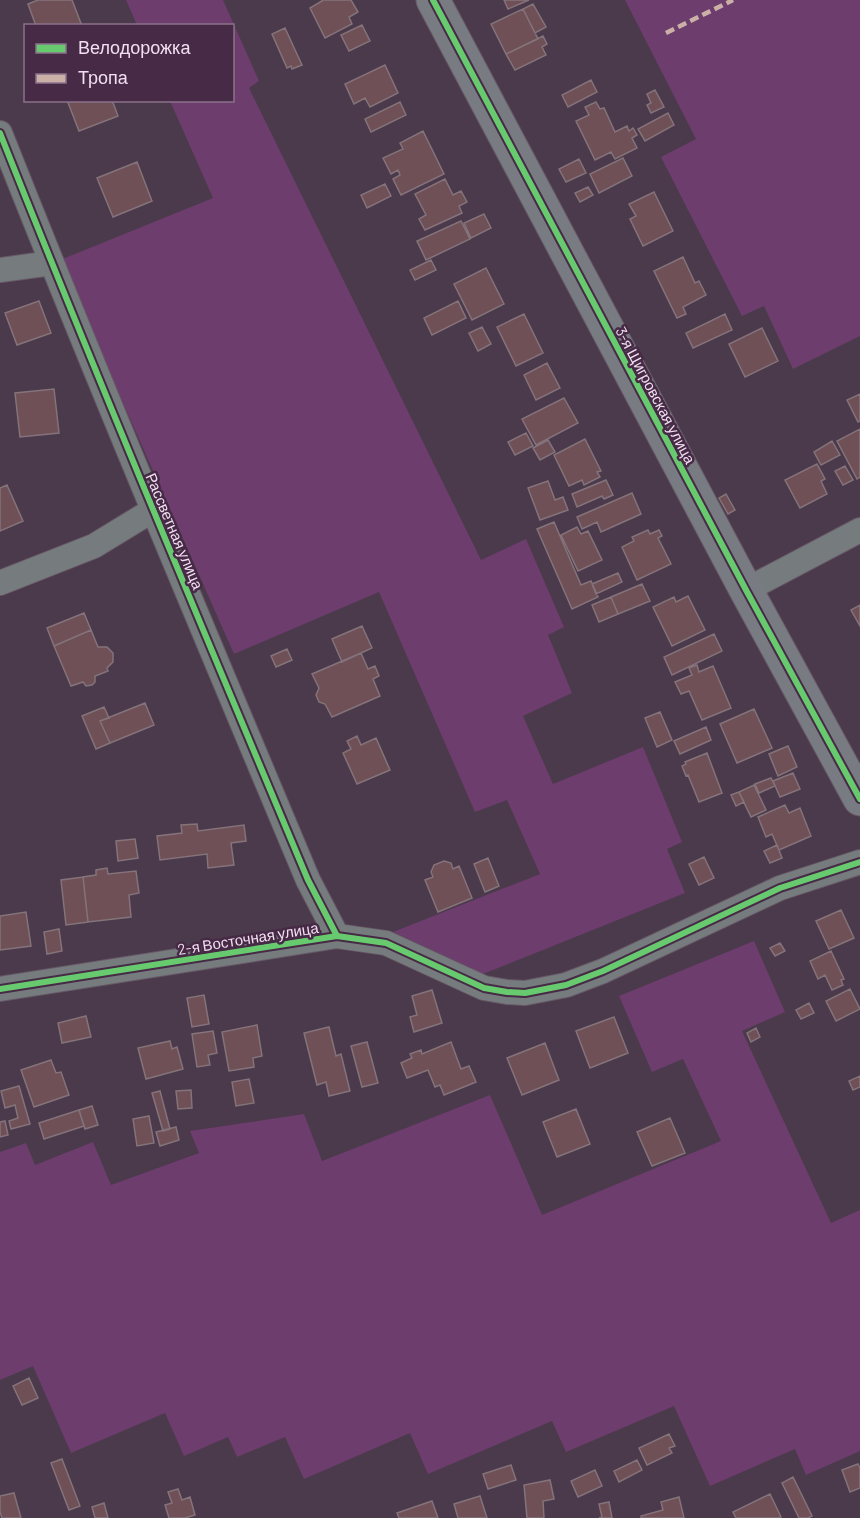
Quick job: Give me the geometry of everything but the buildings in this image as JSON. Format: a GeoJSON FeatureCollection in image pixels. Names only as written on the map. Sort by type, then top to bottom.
{"type":"FeatureCollection","features":[{"type":"Feature","properties":{"kind":"street","name":"3-я Щигровская улица"},"geometry":{"type":"LineString","coordinates":[[433,0],[746,590],[860,799]]}},
{"type":"Feature","properties":{"kind":"street","name":"Рассветная улица"},"geometry":{"type":"LineString","coordinates":[[0,133],[153,510],[308,880],[337,936]]}},
{"type":"Feature","properties":{"kind":"street"},"geometry":{"type":"LineString","coordinates":[[0,270],[52,263]]}},
{"type":"Feature","properties":{"kind":"street"},"geometry":{"type":"LineString","coordinates":[[0,583],[94,546],[153,510]]}},
{"type":"Feature","properties":{"kind":"street"},"geometry":{"type":"LineString","coordinates":[[746,590],[860,530]]}},
{"type":"Feature","properties":{"kind":"street","name":"2-я Восточная улица"},"geometry":{"type":"LineString","coordinates":[[0,989],[337,936],[386,943],[484,988],[525,993],[566,986],[603,972],[780,888],[860,862]]}},
{"type":"Feature","properties":{"kind":"shaded area"},"geometry":{"type":"Polygon","coordinates":[[[126,0],[223,0],[234,24],[137,24],[126,0]]]}},
{"type":"Feature","properties":{"kind":"shaded area"},"geometry":{"type":"Polygon","coordinates":[[[625,0],[860,0],[860,336],[793,369],[764,306],[742,316],[661,157],[696,139],[625,0]]]}},
{"type":"Feature","properties":{"kind":"shaded area"},"geometry":{"type":"Polygon","coordinates":[[[234,25],[259,81],[249,88],[481,560],[526,539],[564,627],[548,635],[572,693],[523,716],[553,784],[643,747],[682,842],[667,849],[685,893],[483,974],[393,932],[540,874],[507,800],[475,812],[379,592],[234,654],[60,260],[213,198],[170,102],[234,102],[234,25]]]}},
{"type":"Feature","properties":{"kind":"shaded area"},"geometry":{"type":"Polygon","coordinates":[[[754,941],[785,1012],[742,1031],[831,1223],[860,1210],[860,1451],[806,1475],[795,1449],[710,1486],[674,1406],[566,1452],[552,1421],[428,1474],[410,1433],[304,1479],[285,1437],[237,1457],[228,1437],[184,1456],[165,1413],[71,1453],[33,1366],[0,1380],[0,1152],[26,1143],[35,1165],[93,1142],[111,1185],[199,1153],[190,1131],[304,1114],[322,1161],[490,1095],[542,1215],[721,1141],[683,1059],[652,1072],[619,996],[754,941]]]}},
{"type":"Feature","properties":{"kind":"marked path"},"geometry":{"type":"LineString","coordinates":[[666,33],[733,0]]}},
{"type":"Feature","properties":{"kind":"cycle path"},"geometry":{"type":"LineString","coordinates":[[433,0],[746,590],[860,799]]}},
{"type":"Feature","properties":{"kind":"cycle path"},"geometry":{"type":"LineString","coordinates":[[0,133],[191,601],[308,880],[337,936]]}},
{"type":"Feature","properties":{"kind":"cycle path"},"geometry":{"type":"LineString","coordinates":[[0,989],[337,936],[386,943],[484,988],[525,993],[566,985],[603,971],[780,888],[860,862]]}}]}
